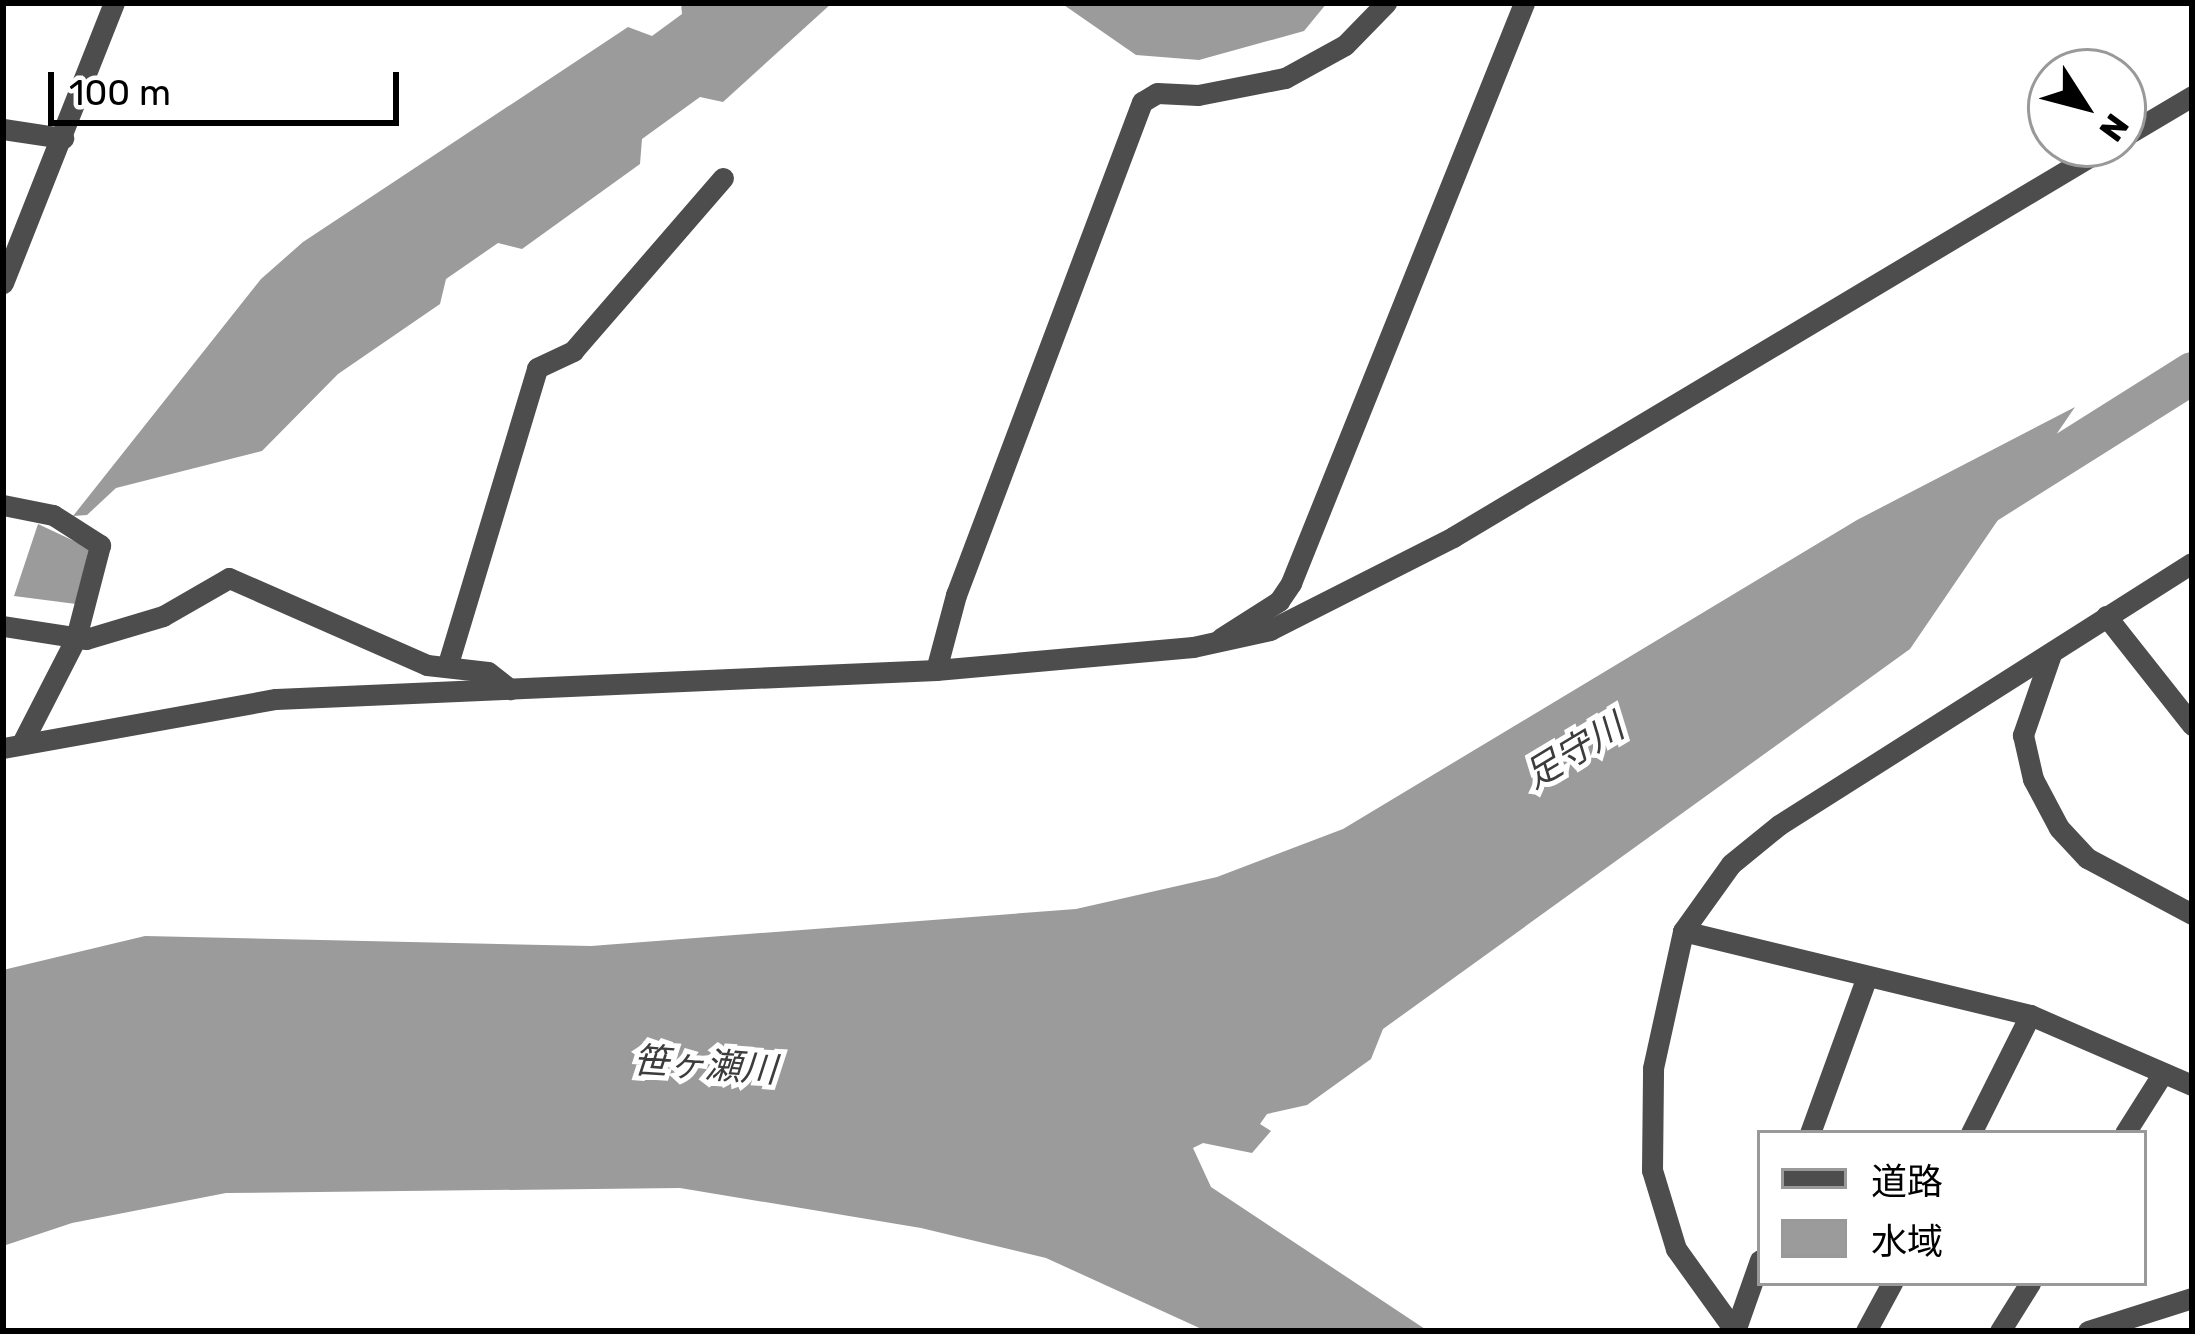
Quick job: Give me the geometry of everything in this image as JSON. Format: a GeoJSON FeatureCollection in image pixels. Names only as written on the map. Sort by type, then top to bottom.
{"type":"FeatureCollection","features":[{"type":"Feature","properties":{"kind":"street"},"geometry":{"type":"LineString","coordinates":[[3,283],[114,3]]}},
{"type":"Feature","properties":{"kind":"street"},"geometry":{"type":"LineString","coordinates":[[936,670],[956,595],[1142,102],[1156,93],[1198,94],[1285,79],[1345,45],[1386,3]]}},
{"type":"Feature","properties":{"kind":"street"},"geometry":{"type":"LineString","coordinates":[[1216,643],[1279,601],[1291,583],[1524,3]]}},
{"type":"Feature","properties":{"kind":"street"},"geometry":{"type":"LineString","coordinates":[[2147,123],[2192,96]]}},
{"type":"Feature","properties":{"kind":"street"},"geometry":{"type":"LineString","coordinates":[[3,129],[63,139]]}},
{"type":"Feature","properties":{"kind":"street"},"geometry":{"type":"LineString","coordinates":[[11,746],[276,699],[936,670],[1216,643],[1338,600],[1454,537],[2071,168]]}},
{"type":"Feature","properties":{"kind":"street"},"geometry":{"type":"LineString","coordinates":[[447,668],[537,368],[573,351],[598,326],[723,178]]}},
{"type":"Feature","properties":{"kind":"street"},"geometry":{"type":"LineString","coordinates":[[3,505],[71,525],[100,545],[76,638],[11,746]]}},
{"type":"Feature","properties":{"kind":"street"},"geometry":{"type":"LineString","coordinates":[[1735,1331],[1676,1249],[1652,1170],[1653,1068],[1683,931],[1732,864],[1779,825],[2192,562]]}},
{"type":"Feature","properties":{"kind":"street"},"geometry":{"type":"LineString","coordinates":[[3,626],[76,638],[136,627],[229,578],[447,668],[488,672],[510,689]]}},
{"type":"Feature","properties":{"kind":"street"},"geometry":{"type":"LineString","coordinates":[[2107,616],[2192,725]]}},
{"type":"Feature","properties":{"kind":"street"},"geometry":{"type":"LineString","coordinates":[[2050,654],[2023,735],[2033,778],[2059,829],[2087,858],[2192,914]]}},
{"type":"Feature","properties":{"kind":"street"},"geometry":{"type":"LineString","coordinates":[[1683,931],[2030,1016],[2192,1085]]}},
{"type":"Feature","properties":{"kind":"street"},"geometry":{"type":"LineString","coordinates":[[1811,1130],[1866,979]]}},
{"type":"Feature","properties":{"kind":"street"},"geometry":{"type":"LineString","coordinates":[[1973,1130],[2030,1016]]}},
{"type":"Feature","properties":{"kind":"street"},"geometry":{"type":"LineString","coordinates":[[2127,1130],[2163,1073]]}},
{"type":"Feature","properties":{"kind":"street"},"geometry":{"type":"LineString","coordinates":[[1735,1331],[1757,1269]]}},
{"type":"Feature","properties":{"kind":"street"},"geometry":{"type":"LineString","coordinates":[[1866,1331],[1890,1286]]}},
{"type":"Feature","properties":{"kind":"street"},"geometry":{"type":"LineString","coordinates":[[2000,1331],[2028,1286]]}},
{"type":"Feature","properties":{"kind":"street"},"geometry":{"type":"LineString","coordinates":[[2088,1331],[2192,1298]]}},
{"type":"Feature","properties":{"kind":"water"},"geometry":{"type":"Polygon","coordinates":[[[681,3],[832,3],[723,102],[700,97],[642,139],[640,164],[522,249],[498,243],[446,279],[440,304],[338,374],[262,451],[116,488],[87,515],[73,516],[261,279],[303,242],[628,27],[652,36],[682,14],[681,3]]]}},
{"type":"Feature","properties":{"kind":"water"},"geometry":{"type":"Polygon","coordinates":[[[1061,3],[1327,3],[1304,31],[1199,60],[1136,55],[1061,3]]]}},
{"type":"Feature","properties":{"kind":"water","name":"笹ヶ瀬川"},"geometry":{"type":"Polygon","coordinates":[[[2075,407],[1910,649],[1383,1029],[1371,1059],[1307,1105],[1267,1114],[1260,1124],[1271,1131],[1252,1153],[1203,1143],[1193,1148],[1211,1187],[1428,1331],[1206,1331],[1046,1258],[921,1228],[680,1188],[226,1193],[72,1223],[3,1246],[3,970],[145,936],[591,946],[1076,909],[1217,877],[1343,829],[1857,520],[2075,407]]]}},
{"type":"Feature","properties":{"kind":"water"},"geometry":{"type":"Polygon","coordinates":[[[38,524],[89,548],[76,604],[14,596],[38,524]]]}},
{"type":"Feature","properties":{"kind":"waterway","name":"足守川"},"geometry":{"type":"LineString","coordinates":[[1978,508],[2192,373]]}}]}
